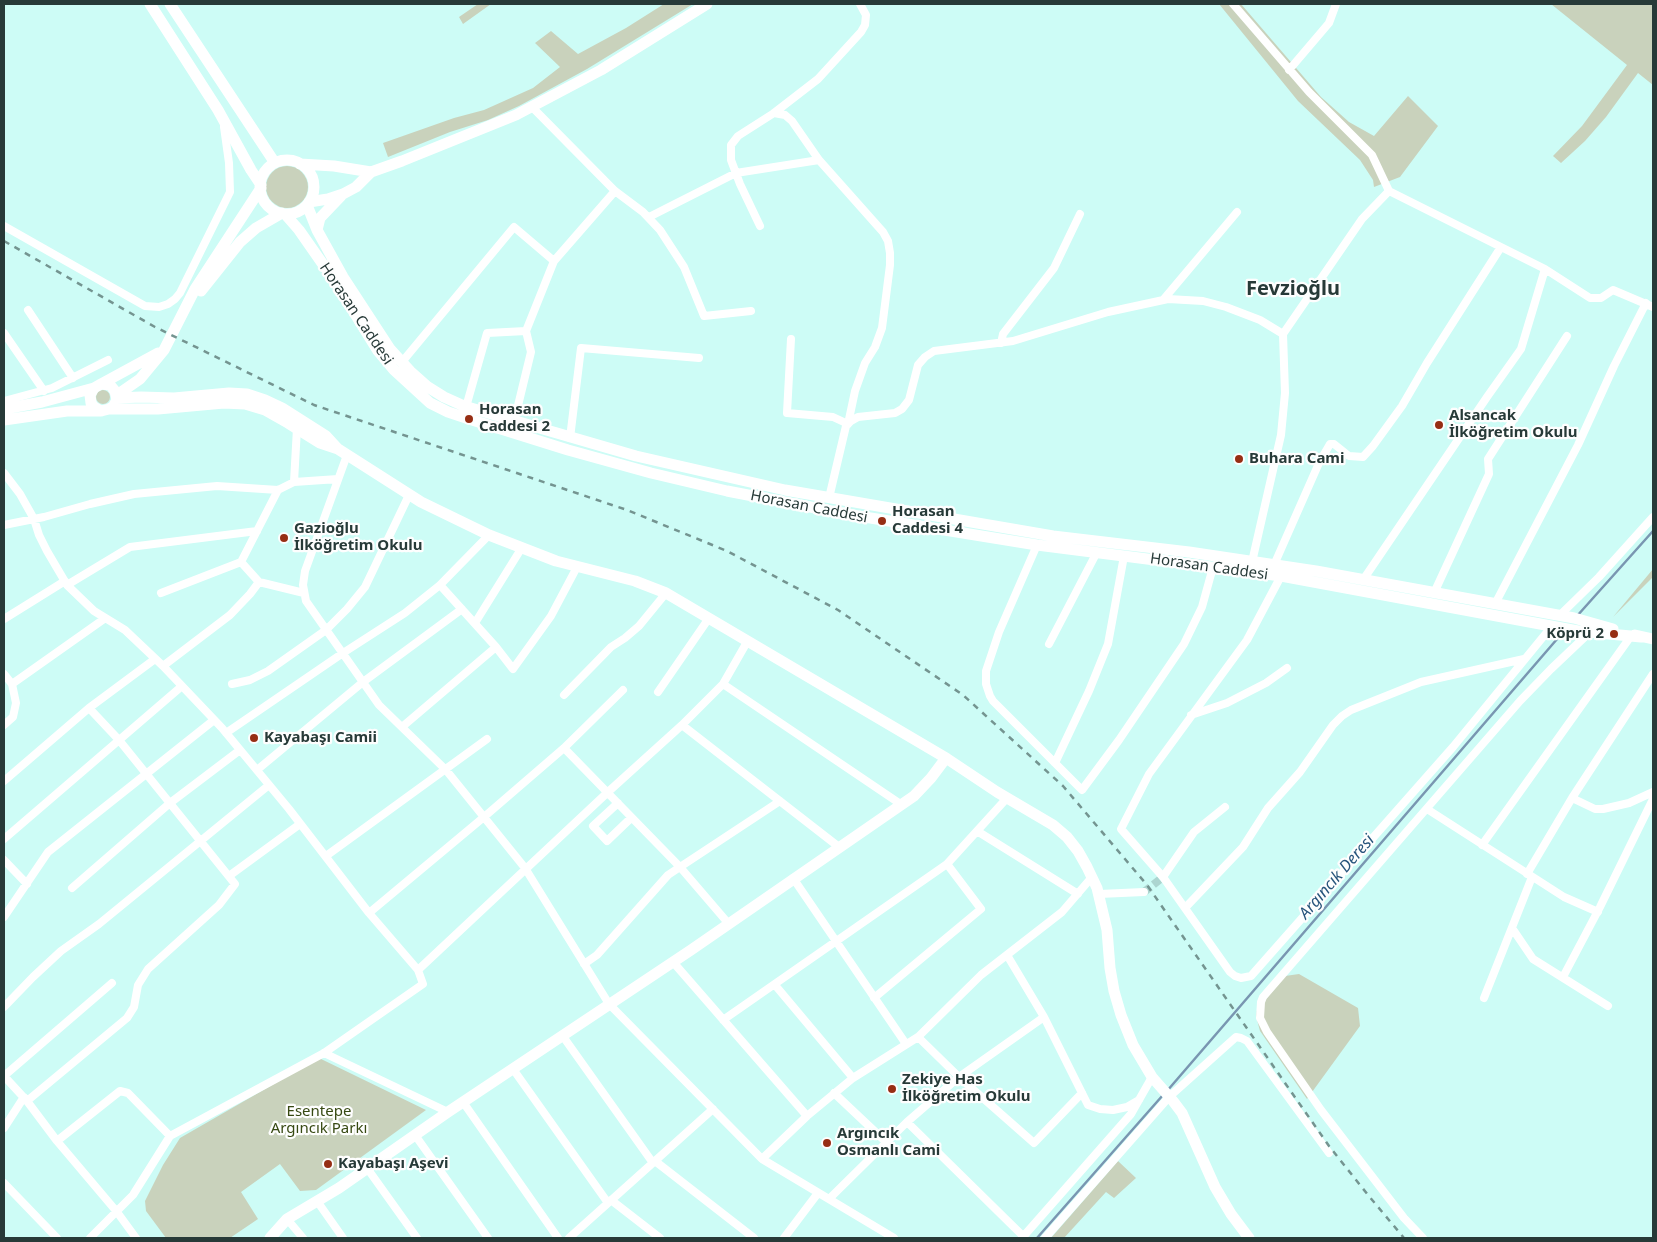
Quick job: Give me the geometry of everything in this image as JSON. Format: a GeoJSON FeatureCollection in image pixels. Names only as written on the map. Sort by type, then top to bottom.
{"type":"FeatureCollection","features":[{"type":"Feature","properties":{"kind":"street"},"geometry":{"type":"LineString","coordinates":[[150,4],[218,110],[261,187],[266,204],[275,211],[284,214]]}},
{"type":"Feature","properties":{"kind":"street"},"geometry":{"type":"LineString","coordinates":[[170,4],[276,163]]}},
{"type":"Feature","properties":{"kind":"street"},"geometry":{"type":"LineString","coordinates":[[181,316],[240,242],[256,228],[284,214],[296,212],[308,204],[343,194],[361,183],[371,172],[507,119],[532,107],[601,70],[707,4]]}},
{"type":"Feature","properties":{"kind":"street"},"geometry":{"type":"LineString","coordinates":[[760,226],[730,155],[733,142],[738,136],[774,113],[818,79],[861,32],[865,25],[866,15],[860,4]]}},
{"type":"Feature","properties":{"kind":"street"},"geometry":{"type":"LineString","coordinates":[[1233,4],[1289,70],[1372,155],[1389,191],[1545,269],[1590,298],[1602,298],[1613,290],[1650,305],[1614,366],[1578,446],[1495,604]]}},
{"type":"Feature","properties":{"kind":"street"},"geometry":{"type":"LineString","coordinates":[[1289,70],[1329,23],[1336,4]]}},
{"type":"Feature","properties":{"kind":"street"},"geometry":{"type":"LineString","coordinates":[[532,107],[615,191],[635,204],[660,230],[684,266],[704,316],[750,311]]}},
{"type":"Feature","properties":{"kind":"street"},"geometry":{"type":"LineString","coordinates":[[4,226],[145,306],[159,307],[172,302],[180,293],[230,192],[228,148],[218,110]]}},
{"type":"Feature","properties":{"kind":"street"},"geometry":{"type":"LineString","coordinates":[[774,113],[782,114],[789,118],[819,160],[883,232],[888,241],[890,253],[882,328],[875,347],[865,363],[855,391],[829,498]]}},
{"type":"Feature","properties":{"kind":"street"},"geometry":{"type":"LineString","coordinates":[[117,397],[140,379],[164,350],[203,277],[261,187],[265,172],[276,163],[289,160],[300,164],[334,166],[371,172]]}},
{"type":"Feature","properties":{"kind":"street"},"geometry":{"type":"LineString","coordinates":[[648,217],[736,173],[819,160]]}},
{"type":"Feature","properties":{"kind":"street"},"geometry":{"type":"LineString","coordinates":[[300,164],[308,171],[313,181],[313,192],[308,204]]}},
{"type":"Feature","properties":{"kind":"street"},"geometry":{"type":"LineString","coordinates":[[514,422],[531,352],[526,331],[554,260],[615,191]]}},
{"type":"Feature","properties":{"kind":"street"},"geometry":{"type":"LineString","coordinates":[[1252,562],[1282,434],[1285,393],[1283,334],[1362,219],[1389,191]]}},
{"type":"Feature","properties":{"kind":"street"},"geometry":{"type":"LineString","coordinates":[[316,230],[320,218],[343,194]]}},
{"type":"Feature","properties":{"kind":"street","name":"Horasan Caddesi"},"geometry":{"type":"LineString","coordinates":[[308,204],[316,230],[343,277],[374,326],[402,362],[434,392],[466,407],[636,456],[702,472],[829,498],[1053,536],[1274,565],[1363,580],[1560,615],[1636,637]]}},
{"type":"Feature","properties":{"kind":"street"},"geometry":{"type":"LineString","coordinates":[[1162,300],[1237,212]]}},
{"type":"Feature","properties":{"kind":"street","name":"Horasan Caddesi"},"geometry":{"type":"LineString","coordinates":[[284,214],[299,230],[386,360],[425,399],[448,412],[592,458],[693,484],[891,522],[1037,545],[1280,576],[1552,626],[1653,639]]}},
{"type":"Feature","properties":{"kind":"street"},"geometry":{"type":"LineString","coordinates":[[1001,343],[1003,334],[1054,268],[1080,214]]}},
{"type":"Feature","properties":{"kind":"street"},"geometry":{"type":"LineString","coordinates":[[402,362],[514,227],[554,260]]}},
{"type":"Feature","properties":{"kind":"street"},"geometry":{"type":"LineString","coordinates":[[1274,565],[1319,462],[1330,444],[1334,444],[1349,456],[1363,457],[1373,446],[1402,406],[1427,363],[1502,247]]}},
{"type":"Feature","properties":{"kind":"street"},"geometry":{"type":"LineString","coordinates":[[1363,580],[1486,397],[1521,349],[1545,269]]}},
{"type":"Feature","properties":{"kind":"street"},"geometry":{"type":"LineString","coordinates":[[848,424],[858,417],[895,413],[904,407],[909,400],[918,365],[929,353],[940,349],[1022,339],[1045,330],[1108,312],[1162,300],[1192,300],[1226,306],[1260,320],[1283,334]]}},
{"type":"Feature","properties":{"kind":"street"},"geometry":{"type":"LineString","coordinates":[[28,310],[73,378]]}},
{"type":"Feature","properties":{"kind":"street"},"geometry":{"type":"LineString","coordinates":[[466,407],[487,333],[526,331]]}},
{"type":"Feature","properties":{"kind":"street"},"geometry":{"type":"LineString","coordinates":[[4,333],[44,391]]}},
{"type":"Feature","properties":{"kind":"street"},"geometry":{"type":"LineString","coordinates":[[1434,593],[1489,474],[1488,459],[1567,336]]}},
{"type":"Feature","properties":{"kind":"street"},"geometry":{"type":"LineString","coordinates":[[791,339],[787,413],[833,417],[848,424]]}},
{"type":"Feature","properties":{"kind":"street"},"geometry":{"type":"LineString","coordinates":[[570,438],[581,348],[699,358]]}},
{"type":"Feature","properties":{"kind":"street"},"geometry":{"type":"LineString","coordinates":[[4,409],[42,402],[98,386],[110,385],[117,397],[115,404],[105,410],[94,407],[90,399],[91,391],[98,386],[164,350]]}},
{"type":"Feature","properties":{"kind":"street"},"geometry":{"type":"LineString","coordinates":[[4,401],[44,391],[108,360]]}},
{"type":"Feature","properties":{"kind":"street"},"geometry":{"type":"LineString","coordinates":[[145,373],[146,387],[152,398]]}},
{"type":"Feature","properties":{"kind":"street"},"geometry":{"type":"LineString","coordinates":[[117,397],[174,398],[229,393],[256,397],[282,408],[312,427],[326,436],[342,452]]}},
{"type":"Feature","properties":{"kind":"street"},"geometry":{"type":"LineString","coordinates":[[4,420],[67,411],[158,408],[214,403],[239,403],[265,410],[320,443],[342,452],[409,494],[454,519],[489,535],[521,549],[577,567],[621,577],[666,593],[946,758],[1007,798],[1045,820],[1060,830],[1078,851],[1099,894],[1107,930],[1110,974],[1117,1003],[1133,1046],[1155,1081],[1182,1113],[1215,1187],[1248,1238]]}},
{"type":"Feature","properties":{"kind":"street"},"geometry":{"type":"LineString","coordinates":[[294,482],[297,428]]}},
{"type":"Feature","properties":{"kind":"street"},"geometry":{"type":"LineString","coordinates":[[342,452],[338,479],[305,571],[303,585],[306,601],[326,630],[380,705],[446,770],[526,870],[609,1004],[762,1159],[894,1238]]}},
{"type":"Feature","properties":{"kind":"street"},"geometry":{"type":"LineString","coordinates":[[4,473],[20,494],[34,519],[39,535],[66,583],[84,603],[104,618],[125,630],[163,666],[226,733],[418,970],[423,984],[324,1053],[170,1136],[138,1188],[90,1238]]}},
{"type":"Feature","properties":{"kind":"street"},"geometry":{"type":"LineString","coordinates":[[4,525],[97,502],[148,492],[217,486],[278,490],[294,482],[338,479]]}},
{"type":"Feature","properties":{"kind":"street"},"geometry":{"type":"LineString","coordinates":[[161,593],[240,562],[278,490]]}},
{"type":"Feature","properties":{"kind":"street"},"geometry":{"type":"LineString","coordinates":[[232,684],[250,680],[268,671],[326,630],[347,609],[365,587],[409,494]]}},
{"type":"Feature","properties":{"kind":"street"},"geometry":{"type":"LineString","coordinates":[[1560,615],[1599,577],[1653,517]]}},
{"type":"Feature","properties":{"kind":"street"},"geometry":{"type":"LineString","coordinates":[[4,619],[130,547],[257,531]]}},
{"type":"Feature","properties":{"kind":"street"},"geometry":{"type":"LineString","coordinates":[[226,733],[405,613],[440,585],[489,535]]}},
{"type":"Feature","properties":{"kind":"street"},"geometry":{"type":"LineString","coordinates":[[1037,545],[999,632],[986,671],[987,690],[993,701],[1082,790],[1119,740],[1187,638],[1202,607],[1213,567]]}},
{"type":"Feature","properties":{"kind":"street"},"geometry":{"type":"LineString","coordinates":[[475,623],[521,549]]}},
{"type":"Feature","properties":{"kind":"street"},"geometry":{"type":"LineString","coordinates":[[1049,644],[1097,552]]}},
{"type":"Feature","properties":{"kind":"street"},"geometry":{"type":"LineString","coordinates":[[1055,763],[1108,644],[1124,556]]}},
{"type":"Feature","properties":{"kind":"street"},"geometry":{"type":"LineString","coordinates":[[240,562],[259,582],[304,593]]}},
{"type":"Feature","properties":{"kind":"street"},"geometry":{"type":"LineString","coordinates":[[440,585],[496,647],[513,669],[551,616],[577,567]]}},
{"type":"Feature","properties":{"kind":"street"},"geometry":{"type":"LineString","coordinates":[[1280,576],[1247,640],[1149,774],[1121,829],[1163,877],[1232,974],[1241,978],[1251,976],[1453,747],[1552,626]]}},
{"type":"Feature","properties":{"kind":"street"},"geometry":{"type":"LineString","coordinates":[[163,666],[230,615],[259,582]]}},
{"type":"Feature","properties":{"kind":"street"},"geometry":{"type":"LineString","coordinates":[[564,695],[611,647],[639,626],[666,593]]}},
{"type":"Feature","properties":{"kind":"street"},"geometry":{"type":"LineString","coordinates":[[257,770],[363,682],[462,609]]}},
{"type":"Feature","properties":{"kind":"street"},"geometry":{"type":"LineString","coordinates":[[12,684],[104,618]]}},
{"type":"Feature","properties":{"kind":"street"},"geometry":{"type":"LineString","coordinates":[[658,692],[709,618]]}},
{"type":"Feature","properties":{"kind":"street"},"geometry":{"type":"LineString","coordinates":[[1423,1238],[1404,1218],[1321,1110],[1264,1028],[1260,1013],[1263,997],[1530,690],[1590,632]]}},
{"type":"Feature","properties":{"kind":"street"},"geometry":{"type":"LineString","coordinates":[[1482,845],[1636,637]]}},
{"type":"Feature","properties":{"kind":"street"},"geometry":{"type":"LineString","coordinates":[[418,970],[682,725],[722,684],[747,642]]}},
{"type":"Feature","properties":{"kind":"street"},"geometry":{"type":"LineString","coordinates":[[402,727],[496,647]]}},
{"type":"Feature","properties":{"kind":"street"},"geometry":{"type":"LineString","coordinates":[[4,781],[89,708],[155,659]]}},
{"type":"Feature","properties":{"kind":"street"},"geometry":{"type":"LineString","coordinates":[[1185,908],[1243,847],[1268,808],[1300,772],[1333,725],[1342,716],[1351,710],[1421,682],[1524,659]]}},
{"type":"Feature","properties":{"kind":"street"},"geometry":{"type":"LineString","coordinates":[[1191,715],[1226,703],[1266,683],[1287,668]]}},
{"type":"Feature","properties":{"kind":"street"},"geometry":{"type":"LineString","coordinates":[[4,674],[12,684],[16,696],[16,708],[13,717],[4,725]]}},
{"type":"Feature","properties":{"kind":"street"},"geometry":{"type":"LineString","coordinates":[[1484,998],[1512,928],[1530,876],[1572,798],[1653,674]]}},
{"type":"Feature","properties":{"kind":"street"},"geometry":{"type":"LineString","coordinates":[[722,684],[902,804]]}},
{"type":"Feature","properties":{"kind":"street"},"geometry":{"type":"LineString","coordinates":[[4,839],[182,686]]}},
{"type":"Feature","properties":{"kind":"street"},"geometry":{"type":"LineString","coordinates":[[370,913],[564,748],[623,690]]}},
{"type":"Feature","properties":{"kind":"street"},"geometry":{"type":"LineString","coordinates":[[4,1128],[25,1099],[127,1018],[134,1007],[136,990],[143,976],[153,964],[219,905],[235,884],[119,740],[89,708]]}},
{"type":"Feature","properties":{"kind":"street"},"geometry":{"type":"LineString","coordinates":[[4,918],[48,852],[214,720]]}},
{"type":"Feature","properties":{"kind":"street"},"geometry":{"type":"LineString","coordinates":[[682,725],[839,847]]}},
{"type":"Feature","properties":{"kind":"street"},"geometry":{"type":"LineString","coordinates":[[326,856],[487,739]]}},
{"type":"Feature","properties":{"kind":"street"},"geometry":{"type":"LineString","coordinates":[[564,748],[680,867],[728,923]]}},
{"type":"Feature","properties":{"kind":"street"},"geometry":{"type":"LineString","coordinates":[[72,888],[170,803],[240,750]]}},
{"type":"Feature","properties":{"kind":"street"},"geometry":{"type":"LineString","coordinates":[[270,1238],[287,1219],[317,1202],[462,1102],[673,962],[914,796],[946,758]]}},
{"type":"Feature","properties":{"kind":"street"},"geometry":{"type":"LineString","coordinates":[[4,1007],[61,951],[99,924],[269,785]]}},
{"type":"Feature","properties":{"kind":"street"},"geometry":{"type":"LineString","coordinates":[[1572,798],[1595,810],[1629,803],[1653,792]]}},
{"type":"Feature","properties":{"kind":"street"},"geometry":{"type":"LineString","coordinates":[[723,1020],[947,864],[1007,798]]}},
{"type":"Feature","properties":{"kind":"street"},"geometry":{"type":"LineString","coordinates":[[1562,977],[1598,912],[1653,798]]}},
{"type":"Feature","properties":{"kind":"street"},"geometry":{"type":"LineString","coordinates":[[584,964],[597,955],[668,875],[780,801]]}},
{"type":"Feature","properties":{"kind":"street"},"geometry":{"type":"LineString","coordinates":[[618,803],[593,826],[607,841],[632,818]]}},
{"type":"Feature","properties":{"kind":"street"},"geometry":{"type":"LineString","coordinates":[[1163,877],[1194,832],[1225,808]]}},
{"type":"Feature","properties":{"kind":"street"},"geometry":{"type":"LineString","coordinates":[[1427,808],[1564,897],[1598,912]]}},
{"type":"Feature","properties":{"kind":"street"},"geometry":{"type":"LineString","coordinates":[[229,876],[300,824]]}},
{"type":"Feature","properties":{"kind":"street"},"geometry":{"type":"LineString","coordinates":[[976,831],[1078,894]]}},
{"type":"Feature","properties":{"kind":"street"},"geometry":{"type":"LineString","coordinates":[[4,860],[26,884]]}},
{"type":"Feature","properties":{"kind":"street"},"geometry":{"type":"LineString","coordinates":[[874,998],[981,909],[947,864]]}},
{"type":"Feature","properties":{"kind":"street"},"geometry":{"type":"LineString","coordinates":[[762,1159],[807,1116],[853,1078],[918,1037],[981,975],[1062,912],[1092,877]]}},
{"type":"Feature","properties":{"kind":"street"},"geometry":{"type":"LineString","coordinates":[[793,878],[906,1044]]}},
{"type":"Feature","properties":{"kind":"street"},"geometry":{"type":"LineString","coordinates":[[1099,894],[1144,892]]}},
{"type":"Feature","properties":{"kind":"street"},"geometry":{"type":"LineString","coordinates":[[1512,928],[1533,959],[1608,1006]]}},
{"type":"Feature","properties":{"kind":"street"},"geometry":{"type":"LineString","coordinates":[[1007,955],[1044,1017],[1088,1105],[1106,1110],[1120,1109],[1139,1100]]}},
{"type":"Feature","properties":{"kind":"street"},"geometry":{"type":"LineString","coordinates":[[673,962],[807,1116]]}},
{"type":"Feature","properties":{"kind":"street"},"geometry":{"type":"LineString","coordinates":[[112,983],[4,1076],[25,1099],[136,1238]]}},
{"type":"Feature","properties":{"kind":"street"},"geometry":{"type":"LineString","coordinates":[[775,985],[853,1078]]}},
{"type":"Feature","properties":{"kind":"street"},"geometry":{"type":"LineString","coordinates":[[829,1199],[907,1122],[959,1077],[1044,1017]]}},
{"type":"Feature","properties":{"kind":"street"},"geometry":{"type":"LineString","coordinates":[[562,1035],[654,1162],[754,1238]]}},
{"type":"Feature","properties":{"kind":"street"},"geometry":{"type":"LineString","coordinates":[[918,1037],[959,1077],[1034,1143],[1082,1092]]}},
{"type":"Feature","properties":{"kind":"street"},"geometry":{"type":"LineString","coordinates":[[1045,1238],[1168,1096],[1236,1037],[1247,1041],[1329,1153]]}},
{"type":"Feature","properties":{"kind":"street"},"geometry":{"type":"LineString","coordinates":[[324,1053],[448,1112]]}},
{"type":"Feature","properties":{"kind":"street"},"geometry":{"type":"LineString","coordinates":[[513,1069],[609,1202],[660,1238]]}},
{"type":"Feature","properties":{"kind":"street"},"geometry":{"type":"LineString","coordinates":[[907,1122],[1023,1238],[1131,1114],[1139,1100],[1155,1081]]}},
{"type":"Feature","properties":{"kind":"street"},"geometry":{"type":"LineString","coordinates":[[57,1141],[120,1091],[128,1092],[170,1136]]}},
{"type":"Feature","properties":{"kind":"street"},"geometry":{"type":"LineString","coordinates":[[834,1093],[886,1142]]}},
{"type":"Feature","properties":{"kind":"street"},"geometry":{"type":"LineString","coordinates":[[462,1102],[558,1238]]}},
{"type":"Feature","properties":{"kind":"street"},"geometry":{"type":"LineString","coordinates":[[569,1238],[713,1109]]}},
{"type":"Feature","properties":{"kind":"street"},"geometry":{"type":"LineString","coordinates":[[415,1135],[488,1238]]}},
{"type":"Feature","properties":{"kind":"street"},"geometry":{"type":"LineString","coordinates":[[367,1168],[417,1238]]}},
{"type":"Feature","properties":{"kind":"street"},"geometry":{"type":"LineString","coordinates":[[4,1183],[57,1238]]}},
{"type":"Feature","properties":{"kind":"street"},"geometry":{"type":"LineString","coordinates":[[784,1238],[818,1193]]}},
{"type":"Feature","properties":{"kind":"street"},"geometry":{"type":"LineString","coordinates":[[317,1202],[342,1238]]}},
{"type":"Feature","properties":{"kind":"street"},"geometry":{"type":"LineString","coordinates":[[287,1219],[303,1238]]}},
{"type":"Feature","properties":{"kind":"green space"},"geometry":{"type":"Polygon","coordinates":[[[478,4],[491,4],[463,24],[459,17],[478,4]]]}},
{"type":"Feature","properties":{"kind":"green space"},"geometry":{"type":"Polygon","coordinates":[[[664,4],[693,4],[587,69],[519,106],[488,120],[450,132],[388,157],[383,143],[454,118],[484,110],[533,88],[560,67],[535,43],[551,31],[578,54],[626,28],[664,4]]]}},
{"type":"Feature","properties":{"kind":"green space"},"geometry":{"type":"Polygon","coordinates":[[[1219,4],[1241,4],[1321,97],[1349,122],[1374,136],[1408,96],[1438,126],[1400,177],[1374,187],[1373,180],[1360,160],[1298,101],[1219,4]]]}},
{"type":"Feature","properties":{"kind":"green space"},"geometry":{"type":"Polygon","coordinates":[[[1551,4],[1653,4],[1653,85],[1638,73],[1606,117],[1585,141],[1561,163],[1553,156],[1582,126],[1627,65],[1551,4]]]}},
{"type":"Feature","properties":{"kind":"green space"},"geometry":{"type":"Polygon","coordinates":[[[291,166],[299,169],[305,175],[308,187],[305,199],[299,205],[283,208],[275,205],[269,199],[266,183],[269,175],[275,169],[291,166]]]}},
{"type":"Feature","properties":{"kind":"green space"},"geometry":{"type":"Polygon","coordinates":[[[103,390],[108,392],[110,397],[108,402],[103,404],[98,402],[96,397],[98,392],[103,390]]]}},
{"type":"Feature","properties":{"kind":"green space"},"geometry":{"type":"Polygon","coordinates":[[[1653,569],[1653,577],[1613,617],[1653,569]]]}},
{"type":"Feature","properties":{"kind":"green space"},"geometry":{"type":"Polygon","coordinates":[[[1299,974],[1358,1008],[1360,1026],[1307,1099],[1260,1031],[1256,1016],[1257,1010],[1285,976],[1299,974]]]}},
{"type":"Feature","properties":{"kind":"green space","name":"Esentepe Argıncık Parkı"},"geometry":{"type":"Polygon","coordinates":[[[319,1058],[426,1110],[316,1190],[300,1191],[280,1164],[241,1192],[258,1219],[230,1238],[166,1238],[146,1211],[145,1201],[163,1165],[180,1138],[319,1058]]]}},
{"type":"Feature","properties":{"kind":"green space"},"geometry":{"type":"Polygon","coordinates":[[[1118,1161],[1136,1178],[1114,1198],[1106,1192],[1064,1238],[1051,1238],[1118,1161]]]}},
{"type":"Feature","properties":{"kind":"waterway","name":"Argıncık Deresi"},"geometry":{"type":"LineString","coordinates":[[1577,616],[1653,531]]}},
{"type":"Feature","properties":{"kind":"waterway","name":"Argıncık Deresi"},"geometry":{"type":"LineString","coordinates":[[1167,1091],[1564,631]]}},
{"type":"Feature","properties":{"kind":"waterway","name":"Argıncık Deresi"},"geometry":{"type":"LineString","coordinates":[[1037,1238],[1163,1095]]}},
{"type":"Feature","properties":{"kind":"tunnel"},"geometry":{"type":"LineString","coordinates":[[1144,892],[1163,877]]}},
{"type":"Feature","properties":{"kind":"railway"},"geometry":{"type":"LineString","coordinates":[[4,241],[155,327],[314,405],[627,510],[727,551],[838,610],[963,695],[1063,786],[1147,885],[1329,1146],[1404,1238]]}},
{"type":"Feature","properties":{"kind":"place","name":"Horasan Caddesi 2"},"geometry":{"type":"Point","coordinates":[469,419]}},
{"type":"Feature","properties":{"kind":"place","name":"Alsancak İlköğretim Okulu"},"geometry":{"type":"Point","coordinates":[1439,425]}},
{"type":"Feature","properties":{"kind":"place","name":"Buhara Cami"},"geometry":{"type":"Point","coordinates":[1239,459]}},
{"type":"Feature","properties":{"kind":"place","name":"Horasan Caddesi 4"},"geometry":{"type":"Point","coordinates":[882,521]}},
{"type":"Feature","properties":{"kind":"place","name":"Gazioğlu İlköğretim Okulu"},"geometry":{"type":"Point","coordinates":[284,538]}},
{"type":"Feature","properties":{"kind":"place","name":"Köprü 2"},"geometry":{"type":"Point","coordinates":[1614,634]}},
{"type":"Feature","properties":{"kind":"place","name":"Kayabaşı Camii"},"geometry":{"type":"Point","coordinates":[254,738]}},
{"type":"Feature","properties":{"kind":"place","name":"Zekiye Has İlköğretim Okulu"},"geometry":{"type":"Point","coordinates":[892,1089]}},
{"type":"Feature","properties":{"kind":"place","name":"Argıncık Osmanlı Cami"},"geometry":{"type":"Point","coordinates":[827,1143]}},
{"type":"Feature","properties":{"kind":"place","name":"Kayabaşı Aşevi"},"geometry":{"type":"Point","coordinates":[328,1164]}},
{"type":"Feature","properties":{"kind":"district","name":"Fevzioğlu"},"geometry":{"type":"Point","coordinates":[1293,289]}}]}
